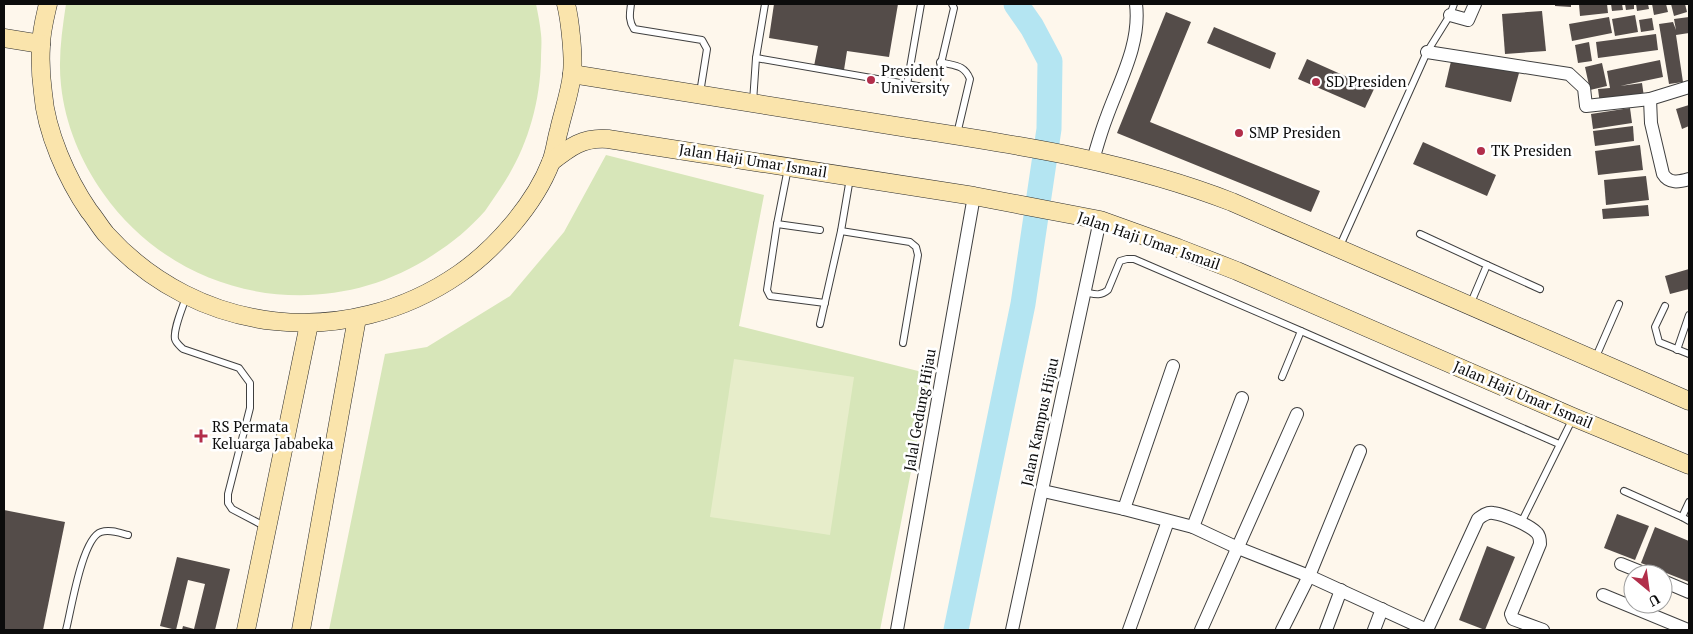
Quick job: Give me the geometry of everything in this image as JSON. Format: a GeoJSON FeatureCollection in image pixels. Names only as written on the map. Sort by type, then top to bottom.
{"type":"FeatureCollection","features":[{"type":"Feature","properties":{"kind":"main road"},"geometry":{"type":"LineString","coordinates":[[48,4],[41,44],[43,95],[55,145],[76,192],[106,234],[143,269],[187,296],[225,311],[266,321],[308,324],[357,318],[399,307],[438,288],[473,264],[515,221],[531,200],[551,162],[572,74],[569,16],[566,4]]}},
{"type":"Feature","properties":{"kind":"main road"},"geometry":{"type":"LineString","coordinates":[[4,38],[41,44]]}},
{"type":"Feature","properties":{"kind":"main road"},"geometry":{"type":"LineString","coordinates":[[572,74],[1008,144],[1086,158],[1146,173],[1199,189],[1689,401]]}},
{"type":"Feature","properties":{"kind":"main road","name":"Jalan Haji Umar Ismail"},"geometry":{"type":"LineString","coordinates":[[551,162],[566,150],[594,138],[980,197],[1100,220],[1237,271],[1573,417],[1689,465]]}},
{"type":"Feature","properties":{"kind":"main road"},"geometry":{"type":"LineString","coordinates":[[301,630],[357,318]]}},
{"type":"Feature","properties":{"kind":"main road"},"geometry":{"type":"LineString","coordinates":[[246,630],[308,324]]}},
{"type":"Feature","properties":{"kind":"street"},"geometry":{"type":"LineString","coordinates":[[1086,158],[1105,120],[1125,69],[1136,34],[1136,4]]}},
{"type":"Feature","properties":{"kind":"street"},"geometry":{"type":"LineString","coordinates":[[1452,9],[1468,20],[1475,4]]}},
{"type":"Feature","properties":{"kind":"street"},"geometry":{"type":"LineString","coordinates":[[1428,52],[1569,74],[1584,88],[1586,106],[1650,99],[1689,87]]}},
{"type":"Feature","properties":{"kind":"street"},"geometry":{"type":"LineString","coordinates":[[1650,99],[1651,124],[1662,174],[1666,180],[1678,182],[1689,179]]}},
{"type":"Feature","properties":{"kind":"street","name":"Jalal Gedung Hijau"},"geometry":{"type":"LineString","coordinates":[[897,630],[980,197]]}},
{"type":"Feature","properties":{"kind":"street","name":"Jalan Kampus Hijau"},"geometry":{"type":"LineString","coordinates":[[1012,630],[1100,220]]}},
{"type":"Feature","properties":{"kind":"street"},"geometry":{"type":"LineString","coordinates":[[1124,509],[1174,366]]}},
{"type":"Feature","properties":{"kind":"street"},"geometry":{"type":"LineString","coordinates":[[1193,527],[1242,398]]}},
{"type":"Feature","properties":{"kind":"street"},"geometry":{"type":"LineString","coordinates":[[1201,630],[1297,414]]}},
{"type":"Feature","properties":{"kind":"street"},"geometry":{"type":"LineString","coordinates":[[1282,630],[1309,576],[1360,451]]}},
{"type":"Feature","properties":{"kind":"street"},"geometry":{"type":"LineString","coordinates":[[1043,491],[1193,527],[1238,548],[1341,590],[1427,630],[1478,519],[1485,514],[1493,513],[1521,523],[1538,533],[1540,539],[1510,614],[1513,619],[1525,627],[1543,630]]}},
{"type":"Feature","properties":{"kind":"street"},"geometry":{"type":"LineString","coordinates":[[1129,630],[1168,521]]}},
{"type":"Feature","properties":{"kind":"street"},"geometry":{"type":"LineString","coordinates":[[1673,585],[1689,592]]}},
{"type":"Feature","properties":{"kind":"street"},"geometry":{"type":"LineString","coordinates":[[1326,630],[1341,590]]}},
{"type":"Feature","properties":{"kind":"street"},"geometry":{"type":"LineString","coordinates":[[1602,595],[1688,630]]}},
{"type":"Feature","properties":{"kind":"street"},"geometry":{"type":"LineString","coordinates":[[1374,630],[1382,609]]}},
{"type":"Feature","properties":{"kind":"lane"},"geometry":{"type":"LineString","coordinates":[[631,4],[629,18],[634,28],[702,40],[707,49],[700,95]]}},
{"type":"Feature","properties":{"kind":"lane"},"geometry":{"type":"LineString","coordinates":[[753,103],[756,58],[765,4]]}},
{"type":"Feature","properties":{"kind":"lane"},"geometry":{"type":"LineString","coordinates":[[907,85],[921,4]]}},
{"type":"Feature","properties":{"kind":"lane"},"geometry":{"type":"LineString","coordinates":[[756,58],[935,89],[954,8],[952,4]]}},
{"type":"Feature","properties":{"kind":"lane"},"geometry":{"type":"LineString","coordinates":[[1339,249],[1428,52],[1452,9]]}},
{"type":"Feature","properties":{"kind":"lane"},"geometry":{"type":"LineString","coordinates":[[940,62],[962,67],[967,71],[970,79],[957,136]]}},
{"type":"Feature","properties":{"kind":"lane"},"geometry":{"type":"LineString","coordinates":[[788,167],[777,224],[767,290],[768,294],[770,296],[825,303]]}},
{"type":"Feature","properties":{"kind":"lane"},"geometry":{"type":"LineString","coordinates":[[820,324],[841,231],[850,176]]}},
{"type":"Feature","properties":{"kind":"lane"},"geometry":{"type":"LineString","coordinates":[[777,224],[820,230]]}},
{"type":"Feature","properties":{"kind":"lane"},"geometry":{"type":"LineString","coordinates":[[841,231],[910,242],[916,246],[918,255],[903,343]]}},
{"type":"Feature","properties":{"kind":"lane"},"geometry":{"type":"LineString","coordinates":[[1420,234],[1540,289]]}},
{"type":"Feature","properties":{"kind":"lane"},"geometry":{"type":"LineString","coordinates":[[1084,292],[1099,295],[1108,290],[1120,262],[1127,259],[1134,260],[1559,444]]}},
{"type":"Feature","properties":{"kind":"lane"},"geometry":{"type":"LineString","coordinates":[[1469,306],[1487,265]]}},
{"type":"Feature","properties":{"kind":"lane"},"geometry":{"type":"LineString","coordinates":[[187,296],[175,332],[175,340],[182,349],[239,368],[250,383],[250,408],[228,494],[228,503],[232,509],[267,528]]}},
{"type":"Feature","properties":{"kind":"lane"},"geometry":{"type":"LineString","coordinates":[[1594,360],[1619,304]]}},
{"type":"Feature","properties":{"kind":"lane"},"geometry":{"type":"LineString","coordinates":[[1665,306],[1655,327],[1659,342],[1689,354]]}},
{"type":"Feature","properties":{"kind":"lane"},"geometry":{"type":"LineString","coordinates":[[1677,350],[1689,315]]}},
{"type":"Feature","properties":{"kind":"lane"},"geometry":{"type":"LineString","coordinates":[[1282,377],[1301,331]]}},
{"type":"Feature","properties":{"kind":"lane"},"geometry":{"type":"LineString","coordinates":[[1521,523],[1573,417]]}},
{"type":"Feature","properties":{"kind":"lane"},"geometry":{"type":"LineString","coordinates":[[1624,491],[1689,520]]}},
{"type":"Feature","properties":{"kind":"lane"},"geometry":{"type":"LineString","coordinates":[[1682,517],[1689,502]]}},
{"type":"Feature","properties":{"kind":"lane"},"geometry":{"type":"LineString","coordinates":[[66,630],[85,552],[93,537],[100,532],[109,530],[128,535]]}},
{"type":"Feature","properties":{"kind":"green space"},"geometry":{"type":"Polygon","coordinates":[[[66,4],[536,4],[541,43],[538,94],[524,144],[500,189],[485,211],[461,235],[433,255],[391,277],[346,291],[300,295],[255,291],[212,279],[171,258],[134,229],[95,181],[75,142],[63,100],[60,55],[66,4]]]}},
{"type":"Feature","properties":{"kind":"green space"},"geometry":{"type":"Polygon","coordinates":[[[606,155],[764,195],[739,326],[930,374],[880,630],[329,630],[385,354],[427,347],[510,296],[564,232],[606,155]]]}},
{"type":"Feature","properties":{"kind":"green space"},"geometry":{"type":"Polygon","coordinates":[[[734,359],[854,377],[830,535],[710,517],[734,359]]]}},
{"type":"Feature","properties":{"kind":"building"},"geometry":{"type":"Polygon","coordinates":[[[774,4],[898,4],[889,57],[847,51],[844,70],[814,66],[818,46],[769,38],[774,4]]]}},
{"type":"Feature","properties":{"kind":"building"},"geometry":{"type":"Polygon","coordinates":[[[1555,4],[1571,4],[1571,7],[1555,6],[1555,4]]]}},
{"type":"Feature","properties":{"kind":"building"},"geometry":{"type":"Polygon","coordinates":[[[1579,4],[1607,4],[1608,13],[1580,16],[1579,4]]]}},
{"type":"Feature","properties":{"kind":"building"},"geometry":{"type":"Polygon","coordinates":[[[1611,4],[1622,4],[1623,10],[1612,11],[1611,4]]]}},
{"type":"Feature","properties":{"kind":"building"},"geometry":{"type":"Polygon","coordinates":[[[1625,4],[1634,4],[1634,9],[1626,10],[1625,4]]]}},
{"type":"Feature","properties":{"kind":"building"},"geometry":{"type":"Polygon","coordinates":[[[1636,4],[1648,4],[1649,9],[1637,11],[1636,4]]]}},
{"type":"Feature","properties":{"kind":"building"},"geometry":{"type":"Polygon","coordinates":[[[1652,4],[1666,4],[1668,12],[1654,15],[1652,4]]]}},
{"type":"Feature","properties":{"kind":"building"},"geometry":{"type":"Polygon","coordinates":[[[1671,4],[1685,4],[1687,12],[1674,16],[1671,4]]]}},
{"type":"Feature","properties":{"kind":"building"},"geometry":{"type":"Polygon","coordinates":[[[1542,11],[1546,51],[1505,54],[1502,14],[1542,11]]]}},
{"type":"Feature","properties":{"kind":"building"},"geometry":{"type":"Polygon","coordinates":[[[1166,12],[1191,22],[1150,122],[1320,191],[1311,212],[1117,133],[1166,12]]]}},
{"type":"Feature","properties":{"kind":"building"},"geometry":{"type":"Polygon","coordinates":[[[1635,15],[1638,32],[1615,36],[1612,19],[1635,15]]]}},
{"type":"Feature","properties":{"kind":"building"},"geometry":{"type":"Polygon","coordinates":[[[1609,17],[1612,33],[1572,41],[1569,24],[1609,17]]]}},
{"type":"Feature","properties":{"kind":"building"},"geometry":{"type":"Polygon","coordinates":[[[1689,17],[1689,33],[1676,35],[1683,82],[1669,84],[1659,24],[1673,22],[1676,30],[1674,19],[1689,17]]]}},
{"type":"Feature","properties":{"kind":"building"},"geometry":{"type":"Polygon","coordinates":[[[1652,18],[1654,30],[1641,32],[1639,20],[1652,18]]]}},
{"type":"Feature","properties":{"kind":"building"},"geometry":{"type":"Polygon","coordinates":[[[1214,27],[1276,53],[1270,69],[1207,43],[1214,27]]]}},
{"type":"Feature","properties":{"kind":"building"},"geometry":{"type":"Polygon","coordinates":[[[1656,34],[1658,50],[1598,58],[1596,42],[1656,34]]]}},
{"type":"Feature","properties":{"kind":"building"},"geometry":{"type":"Polygon","coordinates":[[[1589,42],[1592,61],[1578,63],[1575,45],[1589,42]]]}},
{"type":"Feature","properties":{"kind":"building"},"geometry":{"type":"Polygon","coordinates":[[[1452,57],[1519,73],[1511,102],[1445,87],[1452,57]]]}},
{"type":"Feature","properties":{"kind":"building"},"geometry":{"type":"Polygon","coordinates":[[[1307,59],[1374,89],[1365,108],[1298,79],[1307,59]]]}},
{"type":"Feature","properties":{"kind":"building"},"geometry":{"type":"Polygon","coordinates":[[[1660,60],[1663,77],[1620,86],[1642,83],[1644,97],[1600,104],[1598,89],[1610,88],[1607,71],[1660,60]]]}},
{"type":"Feature","properties":{"kind":"building"},"geometry":{"type":"Polygon","coordinates":[[[1602,63],[1607,86],[1590,90],[1585,67],[1602,63]]]}},
{"type":"Feature","properties":{"kind":"building"},"geometry":{"type":"Polygon","coordinates":[[[1689,105],[1689,126],[1682,129],[1676,109],[1689,105]]]}},
{"type":"Feature","properties":{"kind":"building"},"geometry":{"type":"Polygon","coordinates":[[[1630,108],[1632,123],[1593,129],[1591,114],[1630,108]]]}},
{"type":"Feature","properties":{"kind":"building"},"geometry":{"type":"Polygon","coordinates":[[[1633,126],[1634,141],[1595,146],[1593,131],[1633,126]]]}},
{"type":"Feature","properties":{"kind":"building"},"geometry":{"type":"Polygon","coordinates":[[[1423,142],[1496,175],[1487,196],[1413,164],[1423,142]]]}},
{"type":"Feature","properties":{"kind":"building"},"geometry":{"type":"Polygon","coordinates":[[[1640,145],[1643,170],[1598,175],[1595,151],[1640,145]]]}},
{"type":"Feature","properties":{"kind":"building"},"geometry":{"type":"Polygon","coordinates":[[[1646,176],[1649,200],[1606,205],[1604,180],[1646,176]]]}},
{"type":"Feature","properties":{"kind":"building"},"geometry":{"type":"Polygon","coordinates":[[[1648,205],[1649,216],[1603,219],[1602,209],[1648,205]]]}},
{"type":"Feature","properties":{"kind":"building"},"geometry":{"type":"Polygon","coordinates":[[[1689,269],[1689,289],[1670,294],[1665,276],[1689,269]]]}},
{"type":"Feature","properties":{"kind":"building"},"geometry":{"type":"Polygon","coordinates":[[[4,510],[65,522],[43,630],[4,630],[4,510]]]}},
{"type":"Feature","properties":{"kind":"building"},"geometry":{"type":"Polygon","coordinates":[[[1617,514],[1649,526],[1635,560],[1604,548],[1617,514]]]}},
{"type":"Feature","properties":{"kind":"building"},"geometry":{"type":"Polygon","coordinates":[[[1655,527],[1689,541],[1689,582],[1673,576],[1673,564],[1641,563],[1655,527]]]}},
{"type":"Feature","properties":{"kind":"building"},"geometry":{"type":"Polygon","coordinates":[[[1487,546],[1515,557],[1485,630],[1459,620],[1487,546]]]}},
{"type":"Feature","properties":{"kind":"building"},"geometry":{"type":"Polygon","coordinates":[[[177,557],[230,569],[215,630],[182,630],[183,626],[194,629],[205,584],[188,580],[176,630],[160,626],[177,557]]]}},
{"type":"Feature","properties":{"kind":"waterway"},"geometry":{"type":"LineString","coordinates":[[956,630],[1023,304],[1049,129],[1050,61],[1032,27],[1016,4]]}},
{"type":"Feature","properties":{"kind":"place","name":"President University"},"geometry":{"type":"Point","coordinates":[871,80]}},
{"type":"Feature","properties":{"kind":"place","name":"SD Presiden"},"geometry":{"type":"Point","coordinates":[1316,82]}},
{"type":"Feature","properties":{"kind":"place","name":"SMP Presiden"},"geometry":{"type":"Point","coordinates":[1239,133]}},
{"type":"Feature","properties":{"kind":"place","name":"TK Presiden"},"geometry":{"type":"Point","coordinates":[1481,151]}},
{"type":"Feature","properties":{"kind":"place","name":"RS Permata Keluarga Jababeka"},"geometry":{"type":"Point","coordinates":[201,436]}}]}
